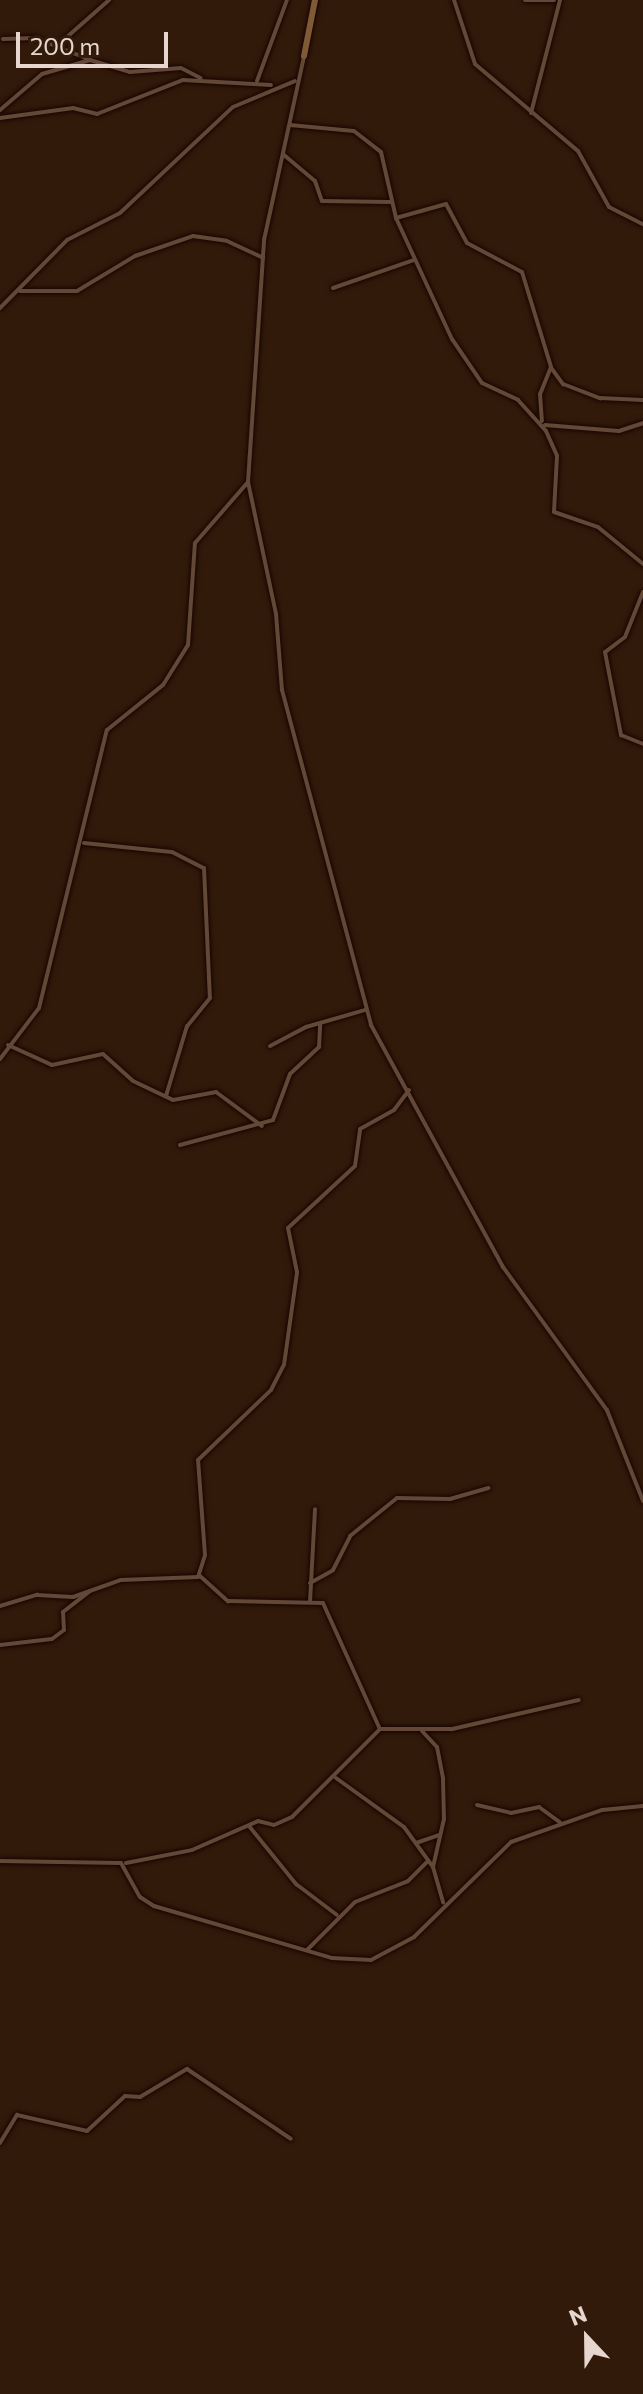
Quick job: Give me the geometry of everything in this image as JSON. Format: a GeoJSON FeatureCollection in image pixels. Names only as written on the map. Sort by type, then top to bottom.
{"type":"FeatureCollection","features":[{"type":"Feature","properties":{"kind":"street"},"geometry":{"type":"LineString","coordinates":[[59,44],[109,0]]}},
{"type":"Feature","properties":{"kind":"street"},"geometry":{"type":"LineString","coordinates":[[257,81],[287,0]]}},
{"type":"Feature","properties":{"kind":"street"},"geometry":{"type":"LineString","coordinates":[[315,0],[304,56],[295,81],[290,125],[263,258],[248,482],[276,614],[281,684],[365,1010],[409,1090],[428,1140],[503,1267],[607,1410],[643,1501]]}},
{"type":"Feature","properties":{"kind":"street"},"geometry":{"type":"LineString","coordinates":[[454,0],[473,62],[585,159],[609,207],[643,224]]}},
{"type":"Feature","properties":{"kind":"street"},"geometry":{"type":"LineString","coordinates":[[525,0],[554,0]]}},
{"type":"Feature","properties":{"kind":"street"},"geometry":{"type":"LineString","coordinates":[[531,114],[560,0]]}},
{"type":"Feature","properties":{"kind":"street"},"geometry":{"type":"LineString","coordinates":[[3,39],[59,44],[90,60],[142,74],[181,68],[203,79]]}},
{"type":"Feature","properties":{"kind":"street"},"geometry":{"type":"LineString","coordinates":[[0,110],[47,72],[90,60]]}},
{"type":"Feature","properties":{"kind":"street"},"geometry":{"type":"LineString","coordinates":[[0,118],[73,108],[97,114],[181,80],[257,81],[273,86]]}},
{"type":"Feature","properties":{"kind":"street"},"geometry":{"type":"LineString","coordinates":[[0,308],[67,240],[120,213],[219,117],[273,86],[295,81]]}},
{"type":"Feature","properties":{"kind":"street"},"geometry":{"type":"LineString","coordinates":[[290,125],[360,135],[387,162],[391,202],[414,260],[482,383],[514,396],[542,424],[557,456],[554,512],[598,527],[643,564]]}},
{"type":"Feature","properties":{"kind":"street"},"geometry":{"type":"LineString","coordinates":[[284,155],[317,184],[322,201],[391,202]]}},
{"type":"Feature","properties":{"kind":"street"},"geometry":{"type":"LineString","coordinates":[[396,218],[446,204],[467,243],[519,269],[551,367],[563,384],[600,398],[643,400]]}},
{"type":"Feature","properties":{"kind":"street"},"geometry":{"type":"LineString","coordinates":[[18,292],[77,291],[135,256],[193,236],[263,258]]}},
{"type":"Feature","properties":{"kind":"street"},"geometry":{"type":"LineString","coordinates":[[333,288],[414,260]]}},
{"type":"Feature","properties":{"kind":"street"},"geometry":{"type":"LineString","coordinates":[[542,424],[540,394],[551,367]]}},
{"type":"Feature","properties":{"kind":"street"},"geometry":{"type":"LineString","coordinates":[[542,424],[619,431],[643,423]]}},
{"type":"Feature","properties":{"kind":"street"},"geometry":{"type":"LineString","coordinates":[[0,1059],[39,1008],[84,843],[107,730],[163,685],[188,645],[195,543],[248,482]]}},
{"type":"Feature","properties":{"kind":"street"},"geometry":{"type":"LineString","coordinates":[[643,592],[625,637],[605,652],[622,737],[643,744]]}},
{"type":"Feature","properties":{"kind":"street"},"geometry":{"type":"LineString","coordinates":[[84,843],[172,852],[204,868],[210,998],[187,1026],[166,1096]]}},
{"type":"Feature","properties":{"kind":"street"},"geometry":{"type":"LineString","coordinates":[[270,1046],[365,1010]]}},
{"type":"Feature","properties":{"kind":"street"},"geometry":{"type":"LineString","coordinates":[[180,1145],[212,1131],[262,1126],[279,1113],[294,1068],[319,1047],[320,1025]]}},
{"type":"Feature","properties":{"kind":"street"},"geometry":{"type":"LineString","coordinates":[[8,1045],[52,1065],[103,1054],[166,1096],[183,1102],[216,1092],[262,1126]]}},
{"type":"Feature","properties":{"kind":"street"},"geometry":{"type":"LineString","coordinates":[[380,1729],[328,1609],[310,1602],[228,1601],[200,1576],[198,1460],[281,1372],[297,1272],[288,1228],[355,1166],[360,1129],[394,1110],[409,1090]]}},
{"type":"Feature","properties":{"kind":"street"},"geometry":{"type":"LineString","coordinates":[[640,1491],[643,1482]]}},
{"type":"Feature","properties":{"kind":"street"},"geometry":{"type":"LineString","coordinates":[[310,1583],[333,1570],[350,1536],[397,1498],[450,1499],[488,1488]]}},
{"type":"Feature","properties":{"kind":"street"},"geometry":{"type":"LineString","coordinates":[[310,1602],[315,1509]]}},
{"type":"Feature","properties":{"kind":"street"},"geometry":{"type":"LineString","coordinates":[[0,1606],[91,1589],[200,1576]]}},
{"type":"Feature","properties":{"kind":"street"},"geometry":{"type":"LineString","coordinates":[[0,1645],[52,1639],[64,1630],[63,1612],[91,1589]]}},
{"type":"Feature","properties":{"kind":"street"},"geometry":{"type":"LineString","coordinates":[[0,1861],[124,1864],[192,1850],[249,1826],[292,1817],[336,1778],[380,1729],[420,1729],[579,1700]]}},
{"type":"Feature","properties":{"kind":"street"},"geometry":{"type":"LineString","coordinates":[[420,1729],[440,1756],[439,1835],[433,1867],[443,1905]]}},
{"type":"Feature","properties":{"kind":"street"},"geometry":{"type":"LineString","coordinates":[[336,1778],[416,1843],[433,1867]]}},
{"type":"Feature","properties":{"kind":"street"},"geometry":{"type":"LineString","coordinates":[[477,1805],[511,1813],[536,1806],[560,1822]]}},
{"type":"Feature","properties":{"kind":"street"},"geometry":{"type":"LineString","coordinates":[[124,1864],[137,1893],[154,1906],[337,1959],[378,1959],[414,1937],[506,1845],[560,1822],[643,1806]]}},
{"type":"Feature","properties":{"kind":"street"},"geometry":{"type":"LineString","coordinates":[[249,1826],[289,1878],[337,1915]]}},
{"type":"Feature","properties":{"kind":"street"},"geometry":{"type":"LineString","coordinates":[[416,1843],[439,1835]]}},
{"type":"Feature","properties":{"kind":"street"},"geometry":{"type":"LineString","coordinates":[[308,1949],[337,1915],[408,1881],[428,1862]]}},
{"type":"Feature","properties":{"kind":"street"},"geometry":{"type":"LineString","coordinates":[[0,2143],[17,2115],[87,2131],[125,2096],[140,2097],[187,2069],[291,2139]]}}]}
